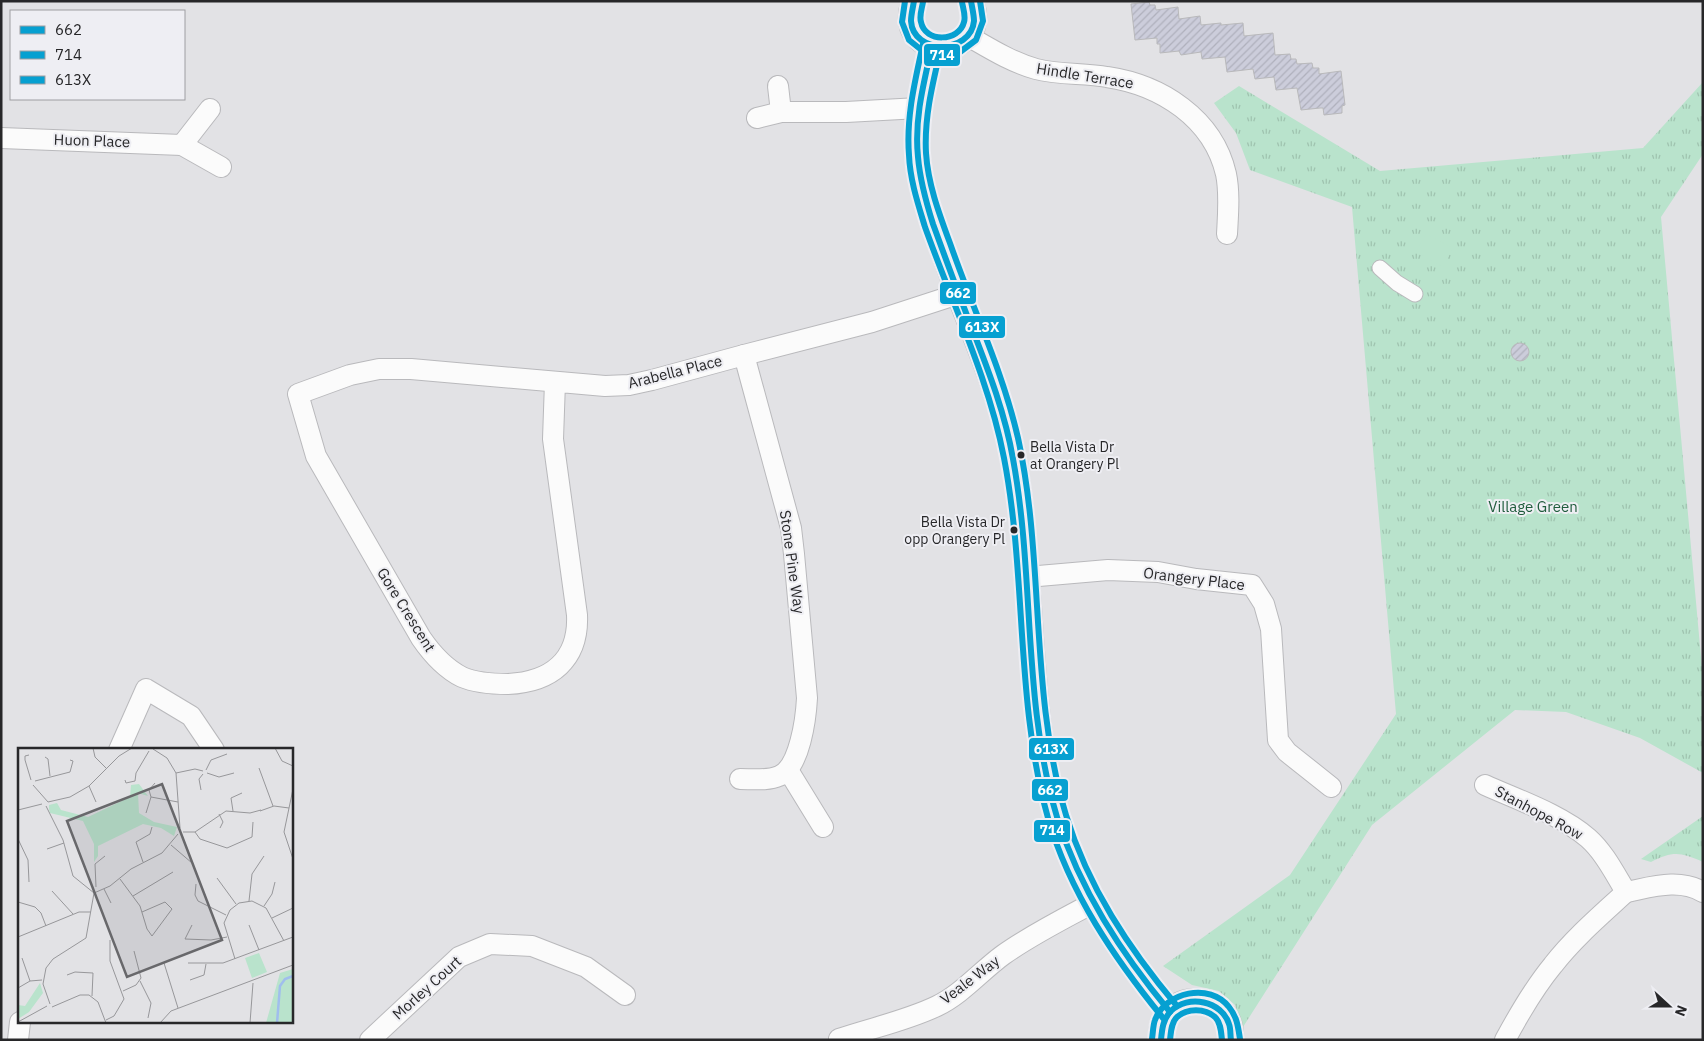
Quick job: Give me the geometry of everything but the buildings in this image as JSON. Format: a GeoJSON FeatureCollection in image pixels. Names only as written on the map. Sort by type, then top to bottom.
{"type":"FeatureCollection","features":[{"type":"Feature","properties":{"kind":"street"},"geometry":{"type":"LineString","coordinates":[[914,1],[910,15],[913,28],[921,39],[932,46],[948,47],[962,41],[972,30],[975,16],[971,1]]}},
{"type":"Feature","properties":{"kind":"street","name":"Hindle Terrace"},"geometry":{"type":"LineString","coordinates":[[968,36],[1014,61],[1038,70],[1104,76],[1148,88],[1168,98],[1190,113],[1205,130],[1220,155],[1226,175],[1228,196],[1227,234]]}},
{"type":"Feature","properties":{"kind":"street"},"geometry":{"type":"LineString","coordinates":[[932,46],[919,108],[917,142],[923,190],[958,294],[998,399],[1008,434],[1019,493],[1039,726],[1049,784],[1070,856],[1093,903],[1106,927],[1132,966],[1170,1012]]}},
{"type":"Feature","properties":{"kind":"street"},"geometry":{"type":"LineString","coordinates":[[778,86],[781,112]]}},
{"type":"Feature","properties":{"kind":"street"},"geometry":{"type":"LineString","coordinates":[[757,118],[781,112],[846,112],[919,108]]}},
{"type":"Feature","properties":{"kind":"street"},"geometry":{"type":"LineString","coordinates":[[182,144],[210,109]]}},
{"type":"Feature","properties":{"kind":"street","name":"Huon Place"},"geometry":{"type":"LineString","coordinates":[[1,138],[182,144],[221,167]]}},
{"type":"Feature","properties":{"kind":"street"},"geometry":{"type":"LineString","coordinates":[[1380,268],[1397,283],[1415,294]]}},
{"type":"Feature","properties":{"kind":"street","name":"Arabella Place"},"geometry":{"type":"LineString","coordinates":[[298,394],[350,375],[379,369],[411,369],[605,386],[629,385],[872,322],[958,294]]}},
{"type":"Feature","properties":{"kind":"street","name":"Stone Pine Way"},"geometry":{"type":"LineString","coordinates":[[744,355],[787,513],[794,554],[807,698],[806,716],[801,736],[795,758],[788,770]]}},
{"type":"Feature","properties":{"kind":"street","name":"Gore Crescent"},"geometry":{"type":"LineString","coordinates":[[298,394],[316,456],[430,651],[440,662],[465,678],[493,684],[517,683],[543,677],[556,670],[571,650],[578,626],[553,439],[555,382]]}},
{"type":"Feature","properties":{"kind":"street","name":"Orangery Place"},"geometry":{"type":"LineString","coordinates":[[1026,577],[1108,570],[1158,572],[1196,579],[1252,585],[1264,604],[1271,629],[1278,740],[1287,752],[1331,787]]}},
{"type":"Feature","properties":{"kind":"street"},"geometry":{"type":"LineString","coordinates":[[120,748],[146,689],[191,716],[213,748]]}},
{"type":"Feature","properties":{"kind":"street"},"geometry":{"type":"LineString","coordinates":[[740,779],[779,776],[788,770],[823,826]]}},
{"type":"Feature","properties":{"kind":"street","name":"Stanhope Row"},"geometry":{"type":"LineString","coordinates":[[1485,785],[1567,824],[1588,839],[1603,857],[1626,892]]}},
{"type":"Feature","properties":{"kind":"street"},"geometry":{"type":"LineString","coordinates":[[1505,1040],[1523,1007],[1553,965],[1586,928],[1626,892],[1677,884],[1690,886],[1703,892]]}},
{"type":"Feature","properties":{"kind":"street","name":"Veale Way"},"geometry":{"type":"LineString","coordinates":[[839,1039],[912,1016],[938,1005],[958,992],[1010,950],[1093,903]]}},
{"type":"Feature","properties":{"kind":"street","name":"Morley Court"},"geometry":{"type":"LineString","coordinates":[[370,1040],[459,957],[490,944],[532,946],[586,967],[626,996]]}},
{"type":"Feature","properties":{"kind":"street"},"geometry":{"type":"LineString","coordinates":[[1161,1040],[1162,1026],[1170,1012],[1178,1005],[1198,1000],[1210,1004],[1222,1012],[1231,1030],[1231,1040]]}},
{"type":"Feature","properties":{"kind":"street"},"geometry":{"type":"LineString","coordinates":[[18,1040],[20,1024]]}},
{"type":"Feature","properties":{"kind":"green space","name":"Village Green"},"geometry":{"type":"Polygon","coordinates":[[[1703,82],[1703,154],[1661,217],[1703,679],[1703,773],[1640,738],[1566,712],[1515,710],[1372,825],[1243,1027],[1235,1005],[1219,991],[1192,985],[1163,966],[1290,875],[1396,714],[1352,207],[1250,170],[1236,133],[1214,103],[1239,86],[1380,171],[1643,148],[1703,82]]]}},
{"type":"Feature","properties":{"kind":"green space"},"geometry":{"type":"Polygon","coordinates":[[[1426,234],[1453,248],[1443,267],[1416,252],[1426,234]]]}},
{"type":"Feature","properties":{"kind":"green space"},"geometry":{"type":"Polygon","coordinates":[[[1703,816],[1703,862],[1677,854],[1665,856],[1651,862],[1641,859],[1703,816]]]}},
{"type":"Feature","properties":{"kind":"transit line","name":"714"},"geometry":{"type":"LineString","coordinates":[[905,1],[902,22],[909,40],[924,52],[943,55],[960,52],[976,40],[983,21],[980,1]]}},
{"type":"Feature","properties":{"kind":"transit line","name":"662"},"geometry":{"type":"LineString","coordinates":[[914,1],[911,21],[914,32],[921,40],[931,45],[942,46],[963,40],[971,32],[974,21],[971,1]]}},
{"type":"Feature","properties":{"kind":"transit line","name":"613X"},"geometry":{"type":"LineString","coordinates":[[923,2],[921,22],[924,29],[935,37],[949,36],[961,29],[965,17],[962,2]]}},
{"type":"Feature","properties":{"kind":"transit line","name":"714"},"geometry":{"type":"LineString","coordinates":[[923,44],[910,113],[908,141],[911,174],[925,227],[980,370],[1004,458],[1016,548],[1030,729],[1048,818],[1068,872],[1095,924],[1127,972],[1163,1018]]}},
{"type":"Feature","properties":{"kind":"transit line","name":"662"},"geometry":{"type":"LineString","coordinates":[[932,46],[923,87],[917,129],[920,174],[933,224],[989,373],[1010,441],[1020,504],[1033,684],[1038,729],[1046,773],[1057,817],[1077,870],[1119,944],[1170,1012]]}},
{"type":"Feature","properties":{"kind":"transit line","name":"613X"},"geometry":{"type":"LineString","coordinates":[[941,48],[926,126],[927,165],[939,212],[996,365],[1018,438],[1032,532],[1042,674],[1054,769],[1075,842],[1098,892],[1142,962],[1177,1006]]}},
{"type":"Feature","properties":{"kind":"transit line","name":"613X"},"geometry":{"type":"LineString","coordinates":[[1152,1039],[1153,1027],[1160,1010],[1178,997],[1200,993],[1221,999],[1229,1007],[1238,1026],[1240,1039]]}},
{"type":"Feature","properties":{"kind":"transit line","name":"662"},"geometry":{"type":"LineString","coordinates":[[1161,1040],[1162,1028],[1168,1014],[1178,1006],[1195,1002],[1204,1002],[1212,1005],[1225,1016],[1229,1024],[1231,1040]]}},
{"type":"Feature","properties":{"kind":"transit line","name":"714"},"geometry":{"type":"LineString","coordinates":[[1170,1040],[1172,1025],[1175,1019],[1181,1014],[1196,1010],[1211,1014],[1217,1019],[1220,1025],[1222,1040]]}},
{"type":"Feature","properties":{"kind":"place","name":"Bella Vista Dr at Orangery Pl"},"geometry":{"type":"Point","coordinates":[1021,455]}},
{"type":"Feature","properties":{"kind":"place","name":"Bella Vista Dr opp Orangery Pl"},"geometry":{"type":"Point","coordinates":[1014,530]}}]}
